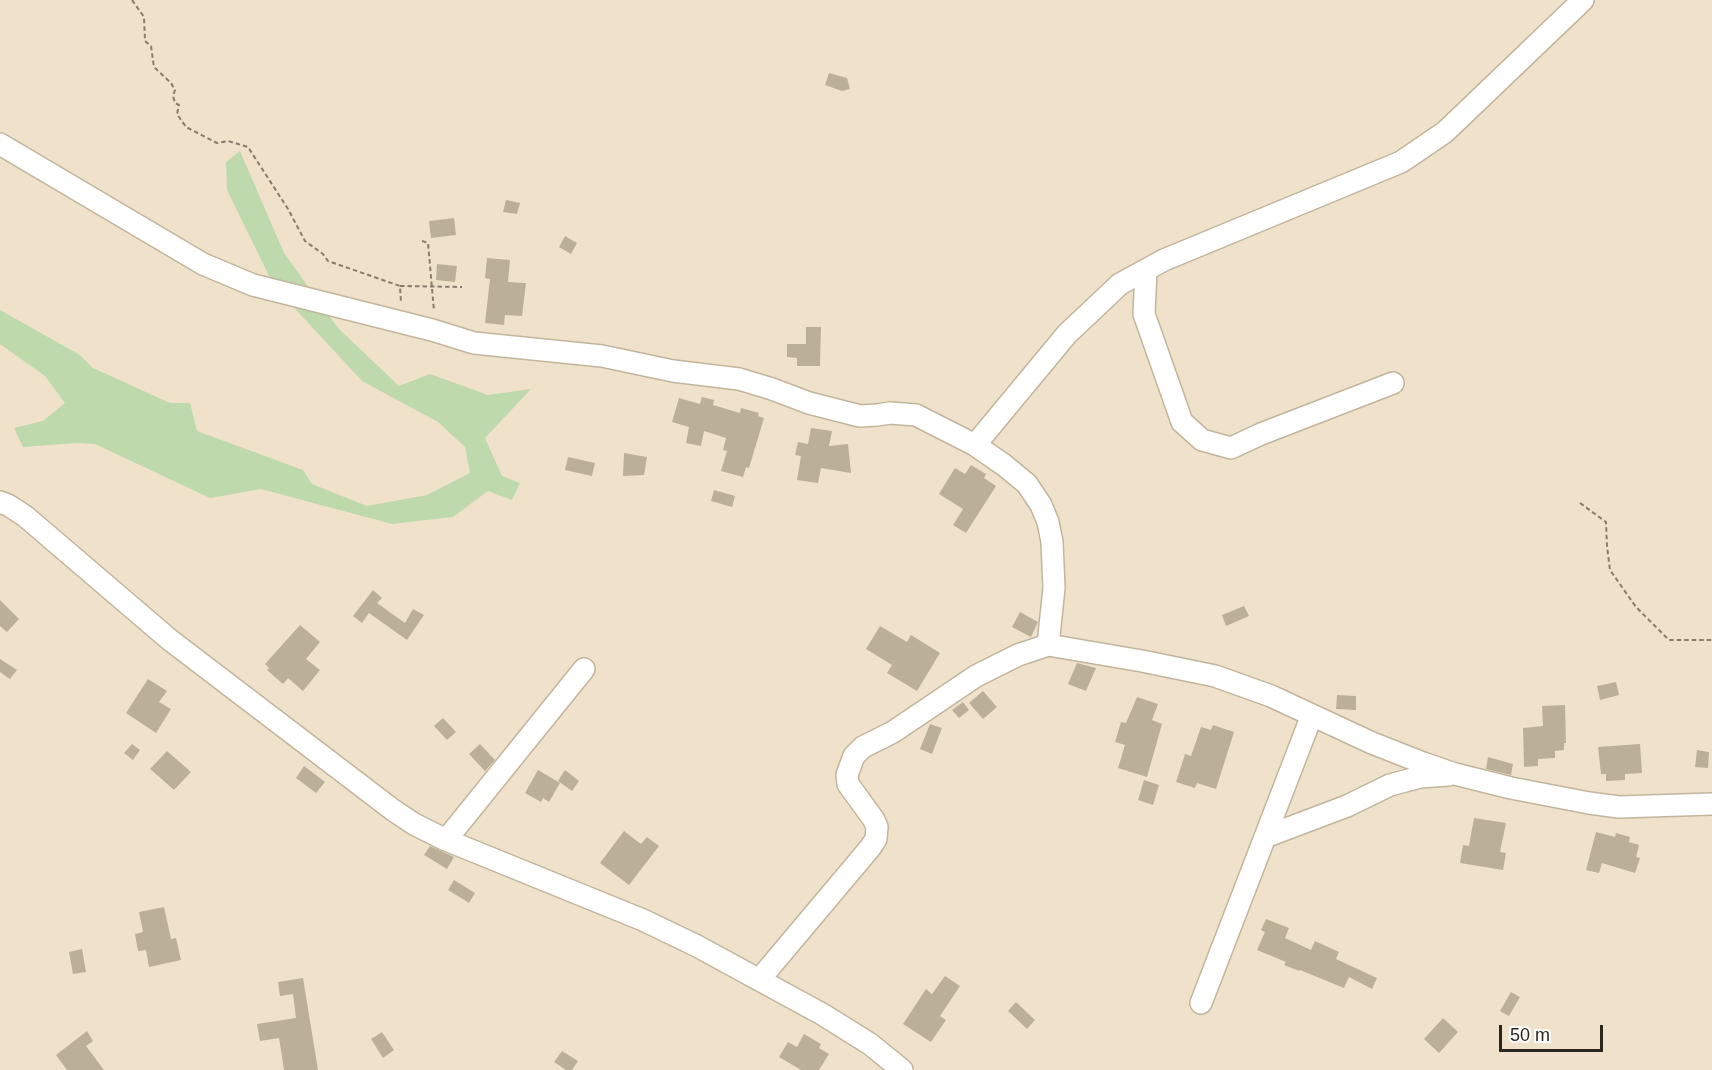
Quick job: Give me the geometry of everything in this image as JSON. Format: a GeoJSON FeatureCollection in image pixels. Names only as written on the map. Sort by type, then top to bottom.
{"type":"FeatureCollection","features":[{"type":"Feature","properties":{"kind":"street"},"geometry":{"type":"LineString","coordinates":[[975,445],[1067,334],[1120,284],[1164,260],[1401,162],[1445,132],[1583,0]]}},
{"type":"Feature","properties":{"kind":"street"},"geometry":{"type":"LineString","coordinates":[[0,144],[203,264],[253,285],[474,343],[591,355],[674,371],[740,379],[772,388],[809,403],[860,416],[890,413],[916,415],[975,445],[1004,465],[1027,484],[1041,505],[1048,522],[1052,542],[1054,588],[1048,645]]}},
{"type":"Feature","properties":{"kind":"street"},"geometry":{"type":"LineString","coordinates":[[1146,270],[1144,314],[1182,422],[1202,441],[1231,448],[1261,434],[1393,383]]}},
{"type":"Feature","properties":{"kind":"street"},"geometry":{"type":"LineString","coordinates":[[0,502],[25,516],[170,640],[414,824],[446,840],[643,920],[697,946],[822,1014],[870,1044],[902,1070]]}},
{"type":"Feature","properties":{"kind":"street"},"geometry":{"type":"LineString","coordinates":[[759,980],[876,839],[874,820],[848,784],[847,775],[854,756],[862,747],[893,732],[976,676],[1018,655],[1048,645],[1215,676],[1271,696],[1372,743],[1455,774],[1510,788],[1618,807],[1712,804]]}},
{"type":"Feature","properties":{"kind":"street"},"geometry":{"type":"LineString","coordinates":[[446,840],[584,669]]}},
{"type":"Feature","properties":{"kind":"street"},"geometry":{"type":"LineString","coordinates":[[1201,1003],[1312,715]]}},
{"type":"Feature","properties":{"kind":"street"},"geometry":{"type":"LineString","coordinates":[[1265,837],[1347,806],[1390,785],[1420,777],[1455,774]]}},
{"type":"Feature","properties":{"kind":"path"},"geometry":{"type":"LineString","coordinates":[[132,0],[144,17],[145,41],[151,46],[154,67],[171,82],[175,90],[173,96],[175,103],[178,105],[177,114],[186,127],[217,143],[228,141],[248,147],[288,209],[305,241],[323,254],[328,261],[400,286],[462,287]]}},
{"type":"Feature","properties":{"kind":"path"},"geometry":{"type":"LineString","coordinates":[[422,241],[428,243],[437,332]]}},
{"type":"Feature","properties":{"kind":"path"},"geometry":{"type":"LineString","coordinates":[[400,286],[402,296],[400,302],[410,309]]}},
{"type":"Feature","properties":{"kind":"path"},"geometry":{"type":"LineString","coordinates":[[1580,503],[1606,522],[1610,570],[1636,607],[1669,640],[1712,640]]}},
{"type":"Feature","properties":{"kind":"green space"},"geometry":{"type":"Polygon","coordinates":[[[240,151],[284,253],[338,328],[399,386],[430,374],[488,395],[531,389],[485,438],[502,476],[520,483],[512,500],[488,491],[453,517],[392,524],[261,489],[210,498],[95,444],[23,447],[14,428],[43,421],[65,403],[45,376],[0,344],[0,310],[80,355],[93,368],[170,403],[190,403],[197,431],[303,470],[312,484],[367,506],[427,495],[470,473],[465,447],[438,422],[362,381],[274,286],[227,190],[226,162],[240,151]]]}},
{"type":"Feature","properties":{"kind":"building"},"geometry":{"type":"Polygon","coordinates":[[[829,73],[847,78],[850,89],[842,91],[825,85],[829,73]]]}},
{"type":"Feature","properties":{"kind":"building"},"geometry":{"type":"Polygon","coordinates":[[[506,200],[520,203],[517,214],[503,212],[506,200]]]}},
{"type":"Feature","properties":{"kind":"building"},"geometry":{"type":"Polygon","coordinates":[[[454,218],[456,235],[431,238],[429,221],[454,218]]]}},
{"type":"Feature","properties":{"kind":"building"},"geometry":{"type":"Polygon","coordinates":[[[565,236],[577,243],[571,254],[559,247],[565,236]]]}},
{"type":"Feature","properties":{"kind":"building"},"geometry":{"type":"Polygon","coordinates":[[[487,258],[510,260],[508,282],[526,283],[522,316],[505,315],[504,325],[485,323],[490,279],[485,278],[487,258]]]}},
{"type":"Feature","properties":{"kind":"building"},"geometry":{"type":"Polygon","coordinates":[[[437,264],[457,266],[455,282],[436,280],[437,264]]]}},
{"type":"Feature","properties":{"kind":"building"},"geometry":{"type":"Polygon","coordinates":[[[806,327],[821,327],[820,366],[797,366],[797,358],[787,357],[787,344],[806,344],[806,327]]]}},
{"type":"Feature","properties":{"kind":"building"},"geometry":{"type":"Polygon","coordinates":[[[702,397],[714,400],[713,405],[740,413],[741,408],[759,413],[758,416],[764,418],[749,468],[746,467],[743,477],[721,471],[727,451],[723,450],[726,438],[704,431],[701,446],[686,443],[689,427],[672,422],[679,398],[700,404],[702,397]]]}},
{"type":"Feature","properties":{"kind":"building"},"geometry":{"type":"Polygon","coordinates":[[[811,428],[832,431],[829,446],[848,444],[851,473],[821,468],[818,483],[797,480],[801,456],[795,455],[798,442],[808,444],[811,428]]]}},
{"type":"Feature","properties":{"kind":"building"},"geometry":{"type":"Polygon","coordinates":[[[624,453],[647,457],[644,475],[623,476],[624,453]]]}},
{"type":"Feature","properties":{"kind":"building"},"geometry":{"type":"Polygon","coordinates":[[[568,457],[595,463],[592,476],[565,470],[568,457]]]}},
{"type":"Feature","properties":{"kind":"building"},"geometry":{"type":"Polygon","coordinates":[[[971,465],[986,474],[984,478],[996,486],[966,533],[953,525],[963,509],[939,494],[955,468],[965,474],[971,465]]]}},
{"type":"Feature","properties":{"kind":"building"},"geometry":{"type":"Polygon","coordinates":[[[714,490],[735,496],[732,507],[711,501],[714,490]]]}},
{"type":"Feature","properties":{"kind":"building"},"geometry":{"type":"Polygon","coordinates":[[[373,590],[382,598],[377,603],[405,623],[413,609],[424,615],[407,640],[369,613],[362,623],[353,616],[373,590]]]}},
{"type":"Feature","properties":{"kind":"building"},"geometry":{"type":"Polygon","coordinates":[[[0,600],[19,619],[7,632],[0,626],[0,600]]]}},
{"type":"Feature","properties":{"kind":"building"},"geometry":{"type":"Polygon","coordinates":[[[1244,606],[1249,616],[1226,626],[1222,615],[1244,606]]]}},
{"type":"Feature","properties":{"kind":"building"},"geometry":{"type":"Polygon","coordinates":[[[1020,612],[1038,622],[1031,637],[1012,627],[1020,612]]]}},
{"type":"Feature","properties":{"kind":"building"},"geometry":{"type":"Polygon","coordinates":[[[300,625],[320,642],[306,659],[320,670],[303,691],[288,678],[283,684],[267,670],[269,668],[265,664],[300,625]]]}},
{"type":"Feature","properties":{"kind":"building"},"geometry":{"type":"Polygon","coordinates":[[[880,626],[907,642],[911,635],[940,653],[917,691],[887,673],[892,665],[866,649],[880,626]]]}},
{"type":"Feature","properties":{"kind":"building"},"geometry":{"type":"Polygon","coordinates":[[[0,659],[17,670],[10,679],[0,672],[0,659]]]}},
{"type":"Feature","properties":{"kind":"building"},"geometry":{"type":"Polygon","coordinates":[[[1077,663],[1096,668],[1086,691],[1068,684],[1077,663]]]}},
{"type":"Feature","properties":{"kind":"building"},"geometry":{"type":"Polygon","coordinates":[[[148,679],[167,691],[159,702],[171,709],[156,733],[126,713],[148,679]]]}},
{"type":"Feature","properties":{"kind":"building"},"geometry":{"type":"Polygon","coordinates":[[[1616,682],[1619,695],[1600,700],[1597,686],[1616,682]]]}},
{"type":"Feature","properties":{"kind":"building"},"geometry":{"type":"Polygon","coordinates":[[[983,691],[997,707],[983,719],[969,703],[983,691]]]}},
{"type":"Feature","properties":{"kind":"building"},"geometry":{"type":"Polygon","coordinates":[[[1337,695],[1356,696],[1356,710],[1336,709],[1337,695]]]}},
{"type":"Feature","properties":{"kind":"building"},"geometry":{"type":"Polygon","coordinates":[[[1137,697],[1158,704],[1152,720],[1162,724],[1147,777],[1118,768],[1125,745],[1115,742],[1121,722],[1126,723],[1137,697]]]}},
{"type":"Feature","properties":{"kind":"building"},"geometry":{"type":"Polygon","coordinates":[[[963,702],[969,710],[959,718],[952,710],[963,702]]]}},
{"type":"Feature","properties":{"kind":"building"},"geometry":{"type":"Polygon","coordinates":[[[1565,705],[1566,743],[1564,743],[1564,750],[1555,751],[1555,758],[1538,759],[1538,766],[1524,767],[1523,728],[1543,726],[1542,706],[1565,705]]]}},
{"type":"Feature","properties":{"kind":"building"},"geometry":{"type":"Polygon","coordinates":[[[443,718],[456,732],[447,740],[434,726],[443,718]]]}},
{"type":"Feature","properties":{"kind":"building"},"geometry":{"type":"Polygon","coordinates":[[[930,724],[942,728],[932,754],[920,749],[930,724]]]}},
{"type":"Feature","properties":{"kind":"building"},"geometry":{"type":"Polygon","coordinates":[[[1213,725],[1234,732],[1216,789],[1197,783],[1195,788],[1176,782],[1185,754],[1191,756],[1201,727],[1211,730],[1213,725]]]}},
{"type":"Feature","properties":{"kind":"building"},"geometry":{"type":"Polygon","coordinates":[[[132,744],[140,750],[133,760],[124,753],[132,744]]]}},
{"type":"Feature","properties":{"kind":"building"},"geometry":{"type":"Polygon","coordinates":[[[480,744],[495,760],[485,771],[469,754],[480,744]]]}},
{"type":"Feature","properties":{"kind":"building"},"geometry":{"type":"Polygon","coordinates":[[[1640,744],[1642,773],[1625,774],[1625,780],[1606,781],[1606,774],[1601,774],[1598,747],[1640,744]]]}},
{"type":"Feature","properties":{"kind":"building"},"geometry":{"type":"Polygon","coordinates":[[[1697,750],[1709,752],[1708,768],[1695,767],[1697,750]]]}},
{"type":"Feature","properties":{"kind":"building"},"geometry":{"type":"Polygon","coordinates":[[[167,751],[191,772],[174,790],[150,769],[167,751]]]}},
{"type":"Feature","properties":{"kind":"building"},"geometry":{"type":"Polygon","coordinates":[[[1488,757],[1513,764],[1511,775],[1486,769],[1488,757]]]}},
{"type":"Feature","properties":{"kind":"building"},"geometry":{"type":"Polygon","coordinates":[[[304,766],[325,782],[316,793],[296,778],[304,766]]]}},
{"type":"Feature","properties":{"kind":"building"},"geometry":{"type":"Polygon","coordinates":[[[538,770],[560,783],[549,802],[543,798],[541,802],[525,793],[538,770]]]}},
{"type":"Feature","properties":{"kind":"building"},"geometry":{"type":"Polygon","coordinates":[[[565,770],[579,781],[572,791],[558,781],[565,770]]]}},
{"type":"Feature","properties":{"kind":"building"},"geometry":{"type":"Polygon","coordinates":[[[1144,780],[1159,785],[1153,805],[1138,800],[1144,780]]]}},
{"type":"Feature","properties":{"kind":"building"},"geometry":{"type":"Polygon","coordinates":[[[1474,818],[1506,823],[1500,852],[1506,853],[1503,870],[1460,863],[1463,845],[1469,846],[1474,818]]]}},
{"type":"Feature","properties":{"kind":"building"},"geometry":{"type":"Polygon","coordinates":[[[624,831],[641,844],[647,837],[659,846],[629,885],[600,863],[624,831]]]}},
{"type":"Feature","properties":{"kind":"building"},"geometry":{"type":"Polygon","coordinates":[[[1596,832],[1615,837],[1616,833],[1630,837],[1629,842],[1639,845],[1636,857],[1640,858],[1635,873],[1602,863],[1599,873],[1586,870],[1596,832]]]}},
{"type":"Feature","properties":{"kind":"building"},"geometry":{"type":"Polygon","coordinates":[[[430,846],[454,857],[447,869],[424,855],[430,846]]]}},
{"type":"Feature","properties":{"kind":"building"},"geometry":{"type":"Polygon","coordinates":[[[454,880],[475,893],[469,903],[448,890],[454,880]]]}},
{"type":"Feature","properties":{"kind":"building"},"geometry":{"type":"Polygon","coordinates":[[[164,907],[171,939],[176,938],[181,960],[149,967],[146,950],[138,951],[135,934],[143,932],[139,912],[164,907]]]}},
{"type":"Feature","properties":{"kind":"building"},"geometry":{"type":"Polygon","coordinates":[[[1266,919],[1289,928],[1285,938],[1311,950],[1315,941],[1339,952],[1336,959],[1377,978],[1372,989],[1349,977],[1344,988],[1284,965],[1286,962],[1257,950],[1265,932],[1261,930],[1266,919]]]}},
{"type":"Feature","properties":{"kind":"building"},"geometry":{"type":"Polygon","coordinates":[[[82,949],[86,972],[73,974],[69,952],[82,949]]]}},
{"type":"Feature","properties":{"kind":"building"},"geometry":{"type":"Polygon","coordinates":[[[945,976],[960,986],[940,1016],[946,1020],[931,1042],[903,1024],[926,989],[932,994],[945,976]]]}},
{"type":"Feature","properties":{"kind":"building"},"geometry":{"type":"Polygon","coordinates":[[[303,978],[318,1070],[284,1070],[279,1038],[260,1041],[257,1024],[296,1018],[293,994],[280,996],[278,982],[303,978]]]}},
{"type":"Feature","properties":{"kind":"building"},"geometry":{"type":"Polygon","coordinates":[[[1511,992],[1520,997],[1509,1016],[1500,1011],[1511,992]]]}},
{"type":"Feature","properties":{"kind":"building"},"geometry":{"type":"Polygon","coordinates":[[[1016,1002],[1035,1020],[1027,1029],[1008,1011],[1016,1002]]]}},
{"type":"Feature","properties":{"kind":"building"},"geometry":{"type":"Polygon","coordinates":[[[1443,1018],[1458,1032],[1439,1053],[1424,1039],[1443,1018]]]}},
{"type":"Feature","properties":{"kind":"building"},"geometry":{"type":"Polygon","coordinates":[[[87,1031],[93,1041],[86,1046],[104,1070],[67,1070],[56,1055],[87,1031]]]}},
{"type":"Feature","properties":{"kind":"building"},"geometry":{"type":"Polygon","coordinates":[[[382,1032],[394,1050],[383,1058],[371,1039],[382,1032]]]}},
{"type":"Feature","properties":{"kind":"building"},"geometry":{"type":"Polygon","coordinates":[[[804,1034],[821,1044],[819,1048],[829,1054],[819,1070],[801,1070],[779,1057],[788,1042],[797,1047],[804,1034]]]}},
{"type":"Feature","properties":{"kind":"building"},"geometry":{"type":"Polygon","coordinates":[[[562,1051],[578,1061],[572,1070],[566,1070],[554,1062],[562,1051]]]}}]}
